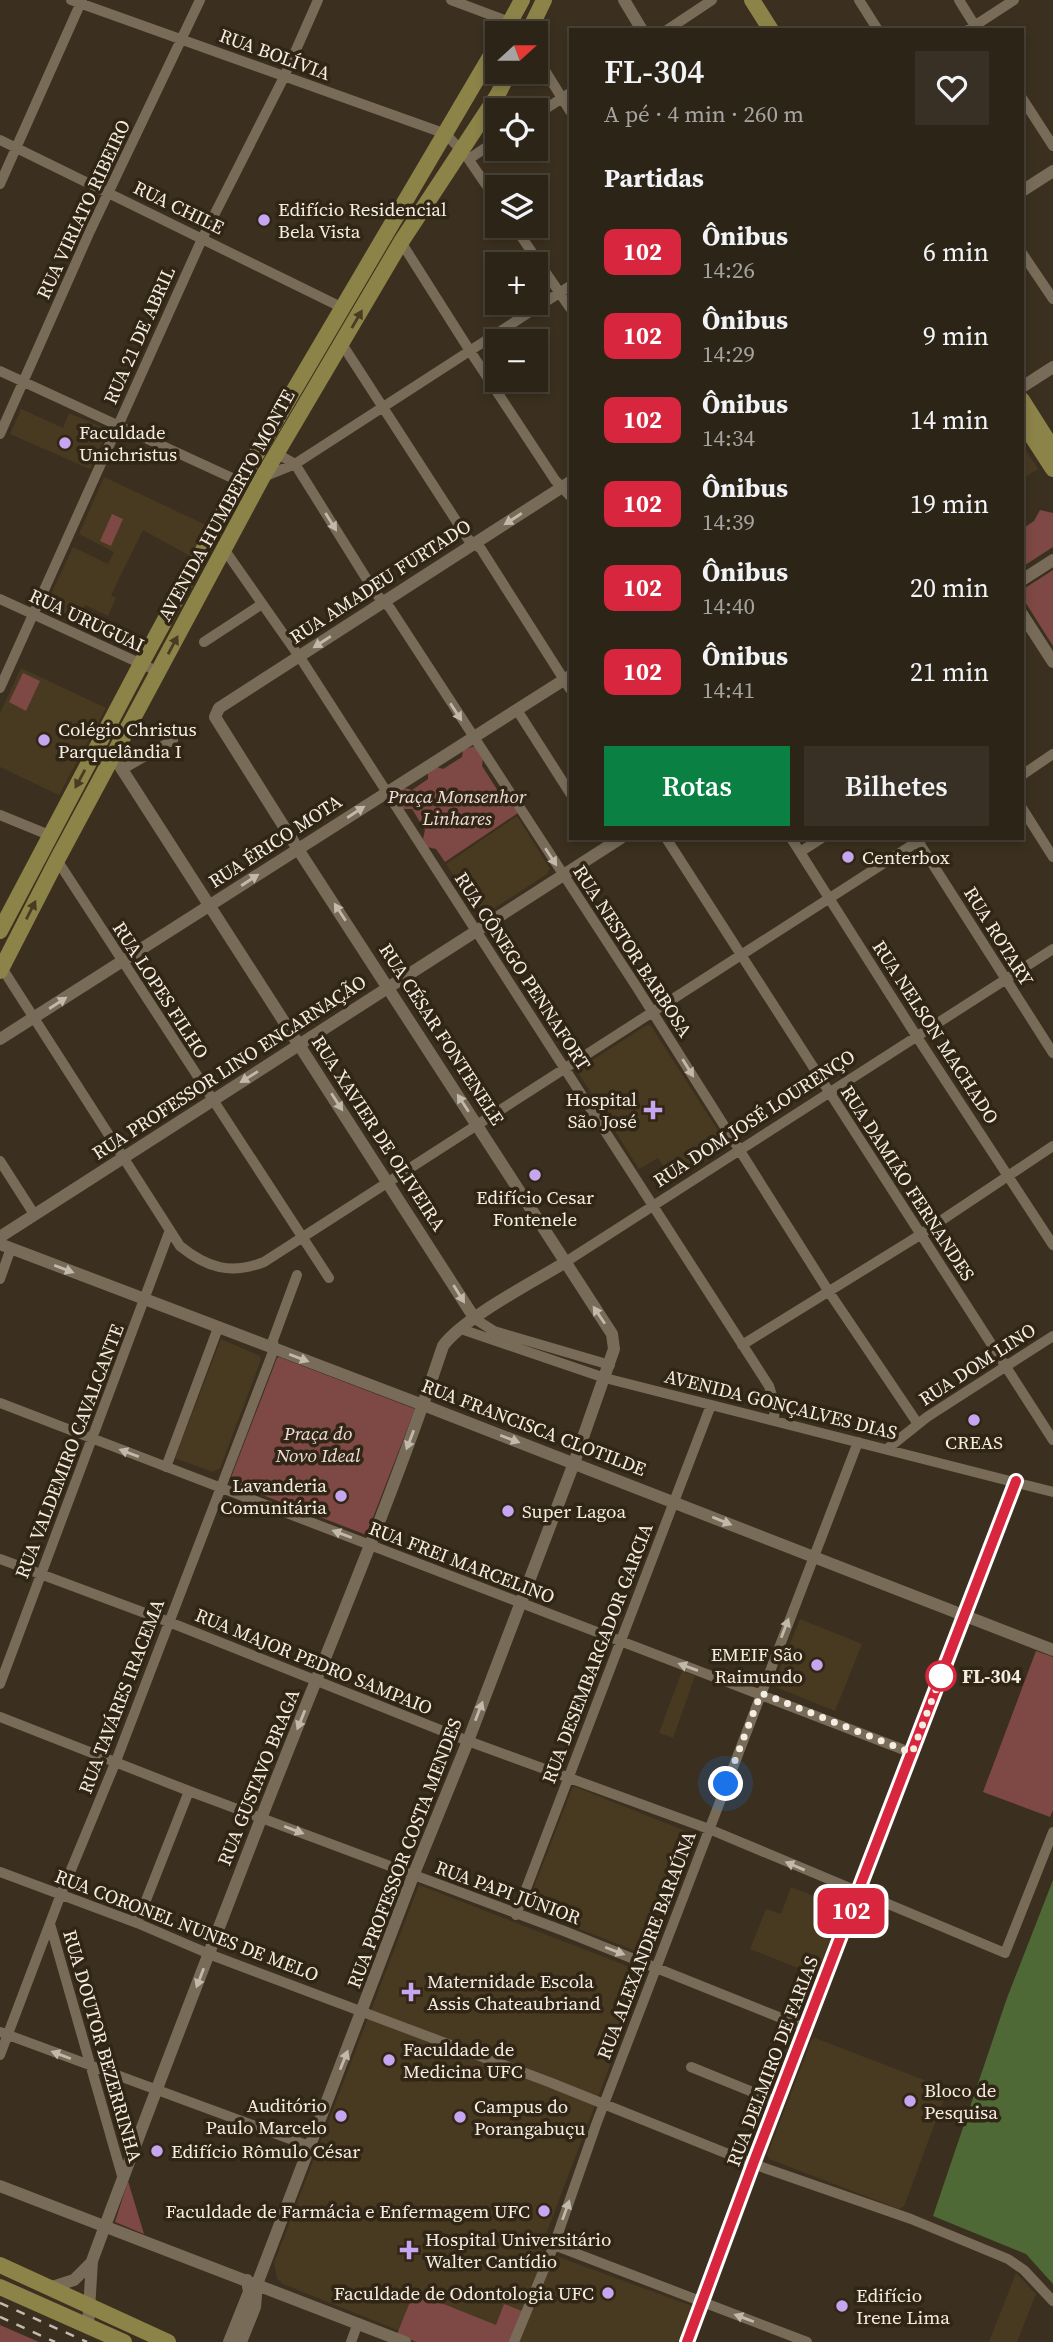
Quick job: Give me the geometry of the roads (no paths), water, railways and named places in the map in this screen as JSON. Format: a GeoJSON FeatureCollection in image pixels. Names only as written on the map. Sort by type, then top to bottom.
{"type":"FeatureCollection","features":[{"type":"Feature","properties":{"kind":"main road"},"geometry":{"type":"LineString","coordinates":[[511,21],[522,0]]}},
{"type":"Feature","properties":{"kind":"main road"},"geometry":{"type":"LineString","coordinates":[[534,21],[544,0]]}},
{"type":"Feature","properties":{"kind":"main road"},"geometry":{"type":"LineString","coordinates":[[752,0],[770,28]]}},
{"type":"Feature","properties":{"kind":"main road"},"geometry":{"type":"LineString","coordinates":[[764,0],[782,28]]}},
{"type":"Feature","properties":{"kind":"main road","name":"AVENIDA HUMBERTO MONTE"},"geometry":{"type":"LineString","coordinates":[[0,931],[240,482],[485,66]]}},
{"type":"Feature","properties":{"kind":"main road","name":"AVENIDA HUMBERTO MONTE"},"geometry":{"type":"LineString","coordinates":[[1,970],[57,860],[118,763],[159,672],[276,453],[401,242],[465,155],[503,84]]}},
{"type":"Feature","properties":{"kind":"main road"},"geometry":{"type":"LineString","coordinates":[[1024,403],[1053,449]]}},
{"type":"Feature","properties":{"kind":"main road"},"geometry":{"type":"LineString","coordinates":[[1024,424],[1053,469]]}},
{"type":"Feature","properties":{"kind":"main road"},"geometry":{"type":"LineString","coordinates":[[0,2265],[168,2342]]}},
{"type":"Feature","properties":{"kind":"main road"},"geometry":{"type":"LineString","coordinates":[[0,2287],[124,2342]]}},
{"type":"Feature","properties":{"kind":"street","name":"RUA VIRIATO RIBEIRO"},"geometry":{"type":"LineString","coordinates":[[0,434],[200,0]]}},
{"type":"Feature","properties":{"kind":"street","name":"RUA 21 DE ABRIL"},"geometry":{"type":"LineString","coordinates":[[0,688],[202,239],[284,77],[318,0]]}},
{"type":"Feature","properties":{"kind":"street"},"geometry":{"type":"LineString","coordinates":[[451,0],[493,21]]}},
{"type":"Feature","properties":{"kind":"street"},"geometry":{"type":"LineString","coordinates":[[624,0],[641,28]]}},
{"type":"Feature","properties":{"kind":"street"},"geometry":{"type":"LineString","coordinates":[[670,28],[712,0]]}},
{"type":"Feature","properties":{"kind":"street"},"geometry":{"type":"LineString","coordinates":[[859,0],[877,28]]}},
{"type":"Feature","properties":{"kind":"street"},"geometry":{"type":"LineString","coordinates":[[958,0],[974,28],[1014,0]]}},
{"type":"Feature","properties":{"kind":"street","name":"RUA BOLÍVIA"},"geometry":{"type":"LineString","coordinates":[[78,1],[446,134],[465,155]]}},
{"type":"Feature","properties":{"kind":"street"},"geometry":{"type":"LineString","coordinates":[[0,184],[78,1]]}},
{"type":"Feature","properties":{"kind":"street"},"geometry":{"type":"LineString","coordinates":[[548,72],[566,95],[548,107]]}},
{"type":"Feature","properties":{"kind":"street"},"geometry":{"type":"LineString","coordinates":[[1024,101],[1053,146]]}},
{"type":"Feature","properties":{"kind":"street","name":"RUA CHILE"},"geometry":{"type":"LineString","coordinates":[[0,140],[341,307]]}},
{"type":"Feature","properties":{"kind":"street"},"geometry":{"type":"LineString","coordinates":[[485,146],[465,155],[485,184]]}},
{"type":"Feature","properties":{"kind":"street"},"geometry":{"type":"LineString","coordinates":[[1024,190],[1053,171]]}},
{"type":"Feature","properties":{"kind":"street"},"geometry":{"type":"LineString","coordinates":[[522,238],[569,306]]}},
{"type":"Feature","properties":{"kind":"street"},"geometry":{"type":"LineString","coordinates":[[401,242],[470,351],[568,489]]}},
{"type":"Feature","properties":{"kind":"street"},"geometry":{"type":"LineString","coordinates":[[1024,256],[1053,299]]}},
{"type":"Feature","properties":{"kind":"street"},"geometry":{"type":"LineString","coordinates":[[0,371],[240,482],[259,484],[295,464],[569,287]]}},
{"type":"Feature","properties":{"kind":"street"},"geometry":{"type":"LineString","coordinates":[[342,344],[467,537],[481,549],[569,682]]}},
{"type":"Feature","properties":{"kind":"street"},"geometry":{"type":"LineString","coordinates":[[1024,386],[1053,367]]}},
{"type":"Feature","properties":{"kind":"street","name":"RUA NESTOR BARBOSA"},"geometry":{"type":"LineString","coordinates":[[276,453],[295,464],[653,1012],[829,1292],[918,1424]]}},
{"type":"Feature","properties":{"kind":"street","name":"RUA AMADEU FURTADO"},"geometry":{"type":"LineString","coordinates":[[215,717],[219,708],[383,602],[568,489]]}},
{"type":"Feature","properties":{"kind":"street","name":"RUA CÔNEGO PENNAFORT"},"geometry":{"type":"LineString","coordinates":[[224,549],[300,656],[742,1345],[773,1395],[774,1420]]}},
{"type":"Feature","properties":{"kind":"street"},"geometry":{"type":"LineString","coordinates":[[1024,579],[1053,560]]}},
{"type":"Feature","properties":{"kind":"street","name":"RUA URUGUAI"},"geometry":{"type":"LineString","coordinates":[[0,599],[159,672]]}},
{"type":"Feature","properties":{"kind":"street"},"geometry":{"type":"LineString","coordinates":[[204,642],[262,604]]}},
{"type":"Feature","properties":{"kind":"street"},"geometry":{"type":"LineString","coordinates":[[1024,617],[1053,663]]}},
{"type":"Feature","properties":{"kind":"street","name":"RUA ÉRICO MOTA"},"geometry":{"type":"LineString","coordinates":[[0,1039],[517,710],[569,682]]}},
{"type":"Feature","properties":{"kind":"street"},"geometry":{"type":"LineString","coordinates":[[517,710],[569,791]]}},
{"type":"Feature","properties":{"kind":"street","name":"RUA CÉSAR FONTENELE"},"geometry":{"type":"LineString","coordinates":[[215,717],[612,1334],[614,1349],[605,1378]]}},
{"type":"Feature","properties":{"kind":"street"},"geometry":{"type":"LineString","coordinates":[[118,763],[173,740]]}},
{"type":"Feature","properties":{"kind":"street"},"geometry":{"type":"LineString","coordinates":[[1024,774],[1053,754]]}},
{"type":"Feature","properties":{"kind":"street","name":"RUA XAVIER DE OLIVEIRA"},"geometry":{"type":"LineString","coordinates":[[118,763],[475,1318]]}},
{"type":"Feature","properties":{"kind":"street"},"geometry":{"type":"LineString","coordinates":[[1024,811],[1053,857]]}},
{"type":"Feature","properties":{"kind":"street"},"geometry":{"type":"LineString","coordinates":[[0,815],[50,835]]}},
{"type":"Feature","properties":{"kind":"street","name":"RUA DAMIÃO FERNANDES"},"geometry":{"type":"LineString","coordinates":[[667,840],[1053,1440]]}},
{"type":"Feature","properties":{"kind":"street","name":"RUA NELSON MACHADO"},"geometry":{"type":"LineString","coordinates":[[792,840],[1053,1245]]}},
{"type":"Feature","properties":{"kind":"street"},"geometry":{"type":"LineString","coordinates":[[800,852],[819,840]]}},
{"type":"Feature","properties":{"kind":"street"},"geometry":{"type":"LineString","coordinates":[[1,970],[180,1246],[192,1256],[221,1268],[247,1269],[264,1262],[917,840]]}},
{"type":"Feature","properties":{"kind":"street","name":"RUA ROTARY"},"geometry":{"type":"LineString","coordinates":[[920,840],[1053,1053]]}},
{"type":"Feature","properties":{"kind":"street","name":"RUA PROFESSOR LINO ENCARNAÇÃO"},"geometry":{"type":"LineString","coordinates":[[0,1237],[563,876],[603,843]]}},
{"type":"Feature","properties":{"kind":"street","name":"RUA LOPES FILHO"},"geometry":{"type":"LineString","coordinates":[[57,860],[329,1278]]}},
{"type":"Feature","properties":{"kind":"street","name":"RUA DOM JOSÉ LOURENÇO"},"geometry":{"type":"LineString","coordinates":[[475,1318],[1053,949]]}},
{"type":"Feature","properties":{"kind":"street"},"geometry":{"type":"LineString","coordinates":[[742,1345],[920,1234],[1053,1146]]}},
{"type":"Feature","properties":{"kind":"street"},"geometry":{"type":"LineString","coordinates":[[0,1161],[34,1214]]}},
{"type":"Feature","properties":{"kind":"street","name":"RUA VALDEMIRO CAVALCANTE"},"geometry":{"type":"LineString","coordinates":[[0,1684],[170,1230]]}},
{"type":"Feature","properties":{"kind":"street"},"geometry":{"type":"LineString","coordinates":[[0,1279],[6,1246]]}},
{"type":"Feature","properties":{"kind":"street","name":"RUA FRANCISCA CLOTILDE"},"geometry":{"type":"LineString","coordinates":[[6,1246],[1053,1650]]}},
{"type":"Feature","properties":{"kind":"street","name":"RUA TAVÁRES IRACEMA"},"geometry":{"type":"LineString","coordinates":[[0,2055],[4,2033],[116,1761],[274,1349],[273,1340],[297,1275]]}},
{"type":"Feature","properties":{"kind":"street","name":"RUA GUSTAVO BRAGA"},"geometry":{"type":"LineString","coordinates":[[88,2326],[92,2261],[157,2090],[370,1545],[443,1346],[475,1318]]}},
{"type":"Feature","properties":{"kind":"street","name":"AVENIDA GONÇALVES DIAS"},"geometry":{"type":"LineString","coordinates":[[475,1318],[505,1339],[605,1378],[1053,1492]]}},
{"type":"Feature","properties":{"kind":"street"},"geometry":{"type":"LineString","coordinates":[[166,1467],[218,1328]]}},
{"type":"Feature","properties":{"kind":"street","name":"AVENIDA GONÇALVES DIAS"},"geometry":{"type":"LineString","coordinates":[[461,1329],[610,1365]]}},
{"type":"Feature","properties":{"kind":"street","name":"RUA DOM LINO"},"geometry":{"type":"LineString","coordinates":[[887,1449],[918,1424],[1053,1336]]}},
{"type":"Feature","properties":{"kind":"street","name":"RUA PROFESSOR COSTA MENDES"},"geometry":{"type":"LineString","coordinates":[[229,2342],[363,2012],[605,1378]]}},
{"type":"Feature","properties":{"kind":"street","name":"RUA FREI MARCELINO"},"geometry":{"type":"LineString","coordinates":[[0,1403],[912,1753]]}},
{"type":"Feature","properties":{"kind":"street","name":"RUA DESEMBARGADOR GARCIA"},"geometry":{"type":"LineString","coordinates":[[516,1915],[712,1405]]}},
{"type":"Feature","properties":{"kind":"street","name":"RUA ALEXANDRE BARAÚNA"},"geometry":{"type":"LineString","coordinates":[[514,2342],[554,2245],[709,1829],[858,1442]]}},
{"type":"Feature","properties":{"kind":"street","name":"RUA DELMIRO DE FARIAS"},"geometry":{"type":"LineString","coordinates":[[687,2342],[1016,1481]]}},
{"type":"Feature","properties":{"kind":"street","name":"RUA MAJOR PEDRO SAMPAIO"},"geometry":{"type":"LineString","coordinates":[[0,1559],[169,1622],[468,1741],[709,1829],[1005,1953],[1053,1832]]}},
{"type":"Feature","properties":{"kind":"street","name":"RUA PAPI JÚNIOR"},"geometry":{"type":"LineString","coordinates":[[0,1717],[657,1967],[806,2028]]}},
{"type":"Feature","properties":{"kind":"street"},"geometry":{"type":"LineString","coordinates":[[137,1923],[189,1791]]}},
{"type":"Feature","properties":{"kind":"street","name":"RUA CORONEL NUNES DE MELO"},"geometry":{"type":"LineString","coordinates":[[0,1872],[485,2057],[753,2164],[911,2219],[1008,2259],[1024,2270],[1053,2301]]}},
{"type":"Feature","properties":{"kind":"street","name":"RUA DOUTOR BEZERRINHA"},"geometry":{"type":"LineString","coordinates":[[50,1924],[124,2179]]}},
{"type":"Feature","properties":{"kind":"street"},"geometry":{"type":"LineString","coordinates":[[4,2033],[309,2146]]}},
{"type":"Feature","properties":{"kind":"street"},"geometry":{"type":"LineString","coordinates":[[691,2067],[777,2102]]}},
{"type":"Feature","properties":{"kind":"street"},"geometry":{"type":"LineString","coordinates":[[0,2186],[405,2342]]}},
{"type":"Feature","properties":{"kind":"street"},"geometry":{"type":"LineString","coordinates":[[554,2245],[807,2342]]}},
{"type":"Feature","properties":{"kind":"street"},"geometry":{"type":"LineString","coordinates":[[52,2287],[74,2280],[92,2261]]}},
{"type":"Feature","properties":{"kind":"street","name":"RUA PROFESSOR COSTA MENDES"},"geometry":{"type":"LineString","coordinates":[[241,2342],[255,2306],[252,2282]]}},
{"type":"Feature","properties":{"kind":"street"},"geometry":{"type":"LineString","coordinates":[[351,2342],[358,2323]]}},
{"type":"Feature","properties":{"kind":"railway"},"geometry":{"type":"LineString","coordinates":[[0,2303],[87,2342]]}},
{"type":"Feature","properties":{"kind":"railway"},"geometry":{"type":"LineString","coordinates":[[0,2317],[55,2342]]}},
{"type":"Feature","properties":{"kind":"place","name":"Edifício Residencial Bela Vista"},"geometry":{"type":"Point","coordinates":[264,220]}},
{"type":"Feature","properties":{"kind":"place","name":"Faculdade Unichristus"},"geometry":{"type":"Point","coordinates":[65,443]}},
{"type":"Feature","properties":{"kind":"place","name":"Colégio Christus Parquelândia I"},"geometry":{"type":"Point","coordinates":[44,740]}},
{"type":"Feature","properties":{"kind":"place","name":"Centerbox"},"geometry":{"type":"Point","coordinates":[848,857]}},
{"type":"Feature","properties":{"kind":"place","name":"Hospital São José"},"geometry":{"type":"Point","coordinates":[653,1110]}},
{"type":"Feature","properties":{"kind":"place","name":"Edifício Cesar Fontenele"},"geometry":{"type":"Point","coordinates":[535,1175]}},
{"type":"Feature","properties":{"kind":"place","name":"CREAS"},"geometry":{"type":"Point","coordinates":[974,1420]}},
{"type":"Feature","properties":{"kind":"place","name":"Lavanderia Comunitária"},"geometry":{"type":"Point","coordinates":[341,1496]}},
{"type":"Feature","properties":{"kind":"place","name":"Super Lagoa"},"geometry":{"type":"Point","coordinates":[508,1511]}},
{"type":"Feature","properties":{"kind":"place","name":"EMEIF São Raimundo"},"geometry":{"type":"Point","coordinates":[817,1665]}},
{"type":"Feature","properties":{"kind":"place","name":"FL-304"},"geometry":{"type":"Point","coordinates":[941,1676]}},
{"type":"Feature","properties":{"kind":"place","name":"Maternidade Escola Assis Chateaubriand"},"geometry":{"type":"Point","coordinates":[411,1992]}},
{"type":"Feature","properties":{"kind":"place","name":"Faculdade de Medicina UFC"},"geometry":{"type":"Point","coordinates":[389,2060]}},
{"type":"Feature","properties":{"kind":"place","name":"Bloco de Pesquisa"},"geometry":{"type":"Point","coordinates":[910,2101]}},
{"type":"Feature","properties":{"kind":"place","name":"Auditório Paulo Marcelo"},"geometry":{"type":"Point","coordinates":[341,2116]}},
{"type":"Feature","properties":{"kind":"place","name":"Campus do Porangabuçu"},"geometry":{"type":"Point","coordinates":[460,2117]}},
{"type":"Feature","properties":{"kind":"place","name":"Edifício Rômulo César"},"geometry":{"type":"Point","coordinates":[157,2151]}},
{"type":"Feature","properties":{"kind":"place","name":"Faculdade de Farmácia e Enfermagem UFC"},"geometry":{"type":"Point","coordinates":[544,2211]}},
{"type":"Feature","properties":{"kind":"place","name":"Hospital Universitário Walter Cantídio"},"geometry":{"type":"Point","coordinates":[409,2250]}},
{"type":"Feature","properties":{"kind":"place","name":"Faculdade de Odontologia UFC"},"geometry":{"type":"Point","coordinates":[608,2293]}},
{"type":"Feature","properties":{"kind":"place","name":"Edifício Irene Lima"},"geometry":{"type":"Point","coordinates":[842,2306]}},
{"type":"Feature","properties":{"kind":"park label","name":"Praça Monsenhor Linhares"},"geometry":{"type":"Point","coordinates":[457,807]}},
{"type":"Feature","properties":{"kind":"park label","name":"Praça do Novo Ideal"},"geometry":{"type":"Point","coordinates":[318,1444]}}]}
